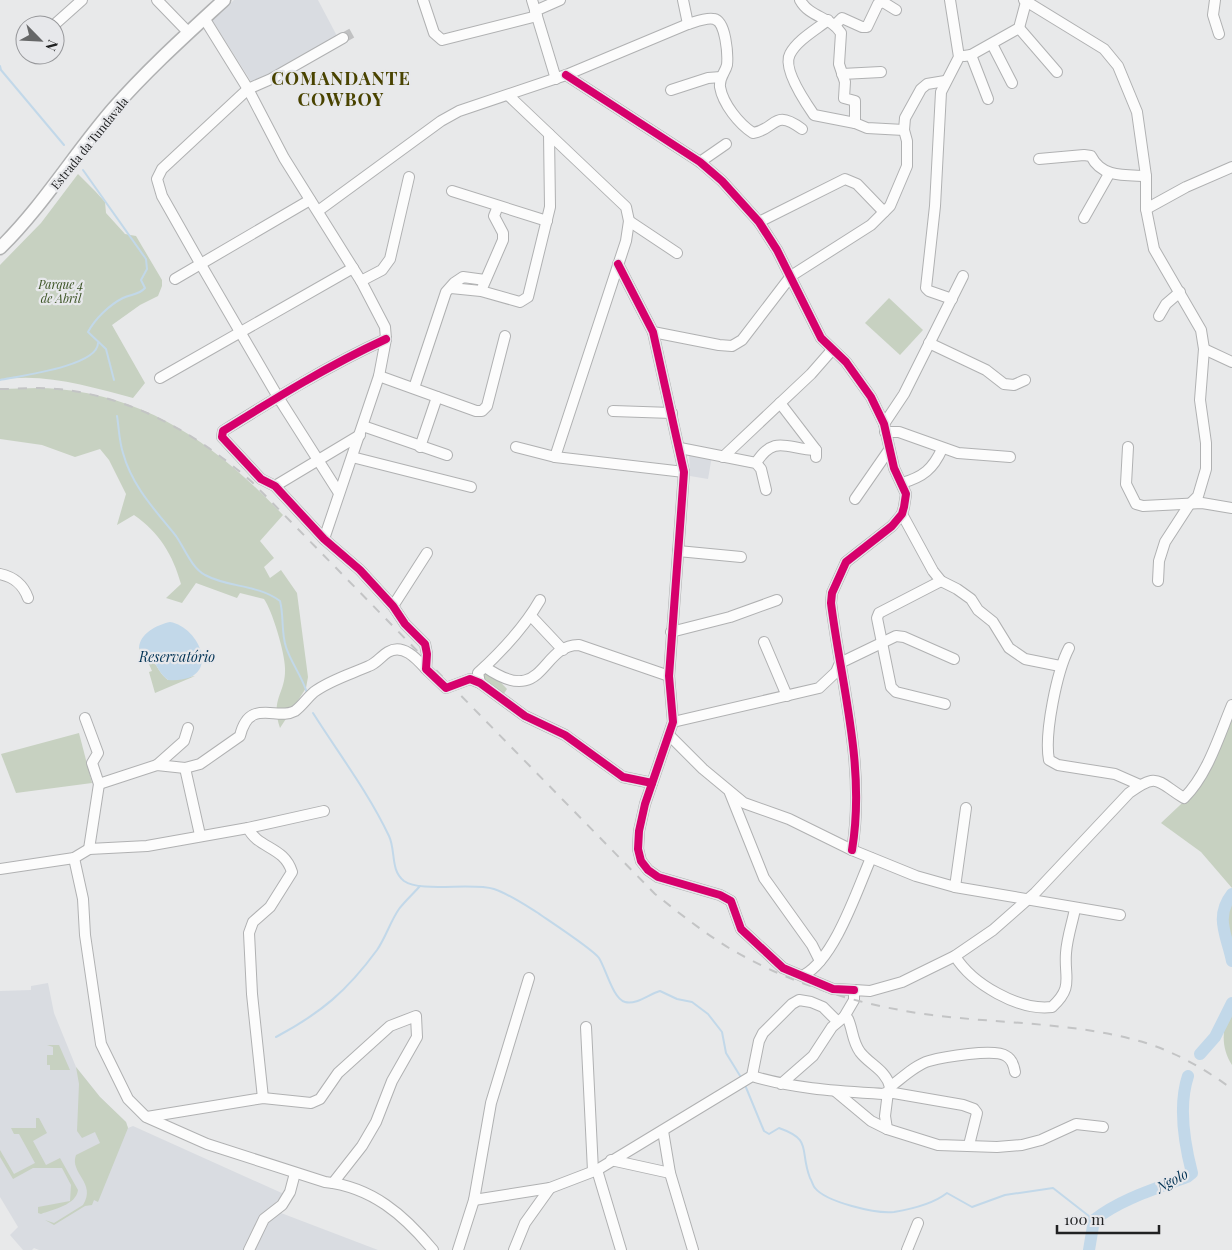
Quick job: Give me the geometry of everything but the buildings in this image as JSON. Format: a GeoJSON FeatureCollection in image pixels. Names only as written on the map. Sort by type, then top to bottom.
{"type":"FeatureCollection","features":[{"type":"Feature","properties":{"kind":"main road","name":"Estrada da Tundavala"},"geometry":{"type":"LineString","coordinates":[[0,248],[40,205],[114,109],[188,32],[224,0]]}},
{"type":"Feature","properties":{"kind":"street"},"geometry":{"type":"LineString","coordinates":[[65,15],[82,0]]}},
{"type":"Feature","properties":{"kind":"street"},"geometry":{"type":"LineString","coordinates":[[157,0],[188,32]]}},
{"type":"Feature","properties":{"kind":"street"},"geometry":{"type":"LineString","coordinates":[[423,0],[434,33],[442,40],[536,13],[560,0]]}},
{"type":"Feature","properties":{"kind":"street"},"geometry":{"type":"LineString","coordinates":[[532,0],[561,77],[700,162],[722,181],[760,222],[791,276],[821,338],[858,378],[884,428],[894,468],[906,494],[902,514],[892,526],[846,562],[839,576],[831,603],[856,780],[856,825],[852,850]]}},
{"type":"Feature","properties":{"kind":"street"},"geometry":{"type":"LineString","coordinates":[[683,0],[688,24]]}},
{"type":"Feature","properties":{"kind":"street"},"geometry":{"type":"LineString","coordinates":[[800,0],[810,12],[832,22],[841,33],[839,64],[842,74],[844,98],[855,101],[855,123]]}},
{"type":"Feature","properties":{"kind":"street"},"geometry":{"type":"LineString","coordinates":[[950,0],[959,57],[941,92],[938,115],[935,206],[926,288],[929,291],[952,299]]}},
{"type":"Feature","properties":{"kind":"street"},"geometry":{"type":"LineString","coordinates":[[1214,0],[1213,15],[1219,34]]}},
{"type":"Feature","properties":{"kind":"street"},"geometry":{"type":"LineString","coordinates":[[959,57],[971,56],[1019,28],[1025,1],[1104,49],[1118,66],[1137,112],[1146,176],[1146,209],[1154,249],[1198,321],[1204,349],[1200,400],[1206,443],[1206,470],[1198,496],[1189,505],[1165,542],[1159,561],[1158,581]]}},
{"type":"Feature","properties":{"kind":"street"},"geometry":{"type":"LineString","coordinates":[[896,10],[883,2],[878,4],[866,27],[842,18],[832,22],[790,53],[788,60],[789,71],[814,115],[855,123],[867,128],[904,130]]}},
{"type":"Feature","properties":{"kind":"street"},"geometry":{"type":"LineString","coordinates":[[204,18],[248,88],[260,115],[361,281],[385,327],[386,338],[379,376],[324,539]]}},
{"type":"Feature","properties":{"kind":"street"},"geometry":{"type":"LineString","coordinates":[[318,211],[441,121],[459,111],[561,77],[688,24],[715,19],[720,22],[724,29],[727,59],[725,71],[720,77],[720,87],[730,111],[753,133],[760,132],[773,121],[781,119],[788,120],[802,129]]}},
{"type":"Feature","properties":{"kind":"street"},"geometry":{"type":"LineString","coordinates":[[1019,28],[1057,72]]}},
{"type":"Feature","properties":{"kind":"street"},"geometry":{"type":"LineString","coordinates":[[339,493],[278,397],[200,263],[162,196],[157,179],[162,169],[248,88],[271,79],[343,38]]}},
{"type":"Feature","properties":{"kind":"street"},"geometry":{"type":"LineString","coordinates":[[992,44],[1012,83]]}},
{"type":"Feature","properties":{"kind":"street"},"geometry":{"type":"LineString","coordinates":[[971,56],[988,99]]}},
{"type":"Feature","properties":{"kind":"street"},"geometry":{"type":"LineString","coordinates":[[842,74],[881,72]]}},
{"type":"Feature","properties":{"kind":"street"},"geometry":{"type":"LineString","coordinates":[[671,90],[708,78],[720,77]]}},
{"type":"Feature","properties":{"kind":"street"},"geometry":{"type":"LineString","coordinates":[[653,332],[732,346],[742,340],[791,276],[871,225],[893,201],[906,173],[907,145],[904,130],[905,118],[921,89],[927,84],[945,81]]}},
{"type":"Feature","properties":{"kind":"street"},"geometry":{"type":"LineString","coordinates":[[508,95],[626,207],[629,221],[626,241],[555,457]]}},
{"type":"Feature","properties":{"kind":"street"},"geometry":{"type":"LineString","coordinates":[[451,288],[481,292],[520,302],[525,301],[528,297],[551,197],[549,134]]}},
{"type":"Feature","properties":{"kind":"street"},"geometry":{"type":"LineString","coordinates":[[700,162],[726,144]]}},
{"type":"Feature","properties":{"kind":"street"},"geometry":{"type":"LineString","coordinates":[[1039,159],[1091,156],[1098,168],[1109,174],[1146,176]]}},
{"type":"Feature","properties":{"kind":"street"},"geometry":{"type":"LineString","coordinates":[[1146,209],[1186,187],[1232,167]]}},
{"type":"Feature","properties":{"kind":"street"},"geometry":{"type":"LineString","coordinates":[[1084,218],[1109,174]]}},
{"type":"Feature","properties":{"kind":"street"},"geometry":{"type":"LineString","coordinates":[[361,281],[382,270],[390,259],[409,177]]}},
{"type":"Feature","properties":{"kind":"street"},"geometry":{"type":"LineString","coordinates":[[760,222],[845,179],[857,184],[884,212]]}},
{"type":"Feature","properties":{"kind":"street"},"geometry":{"type":"LineString","coordinates":[[452,191],[547,220]]}},
{"type":"Feature","properties":{"kind":"street"},"geometry":{"type":"LineString","coordinates":[[175,279],[310,200]]}},
{"type":"Feature","properties":{"kind":"street"},"geometry":{"type":"LineString","coordinates":[[481,292],[503,240],[503,233],[494,216],[498,206]]}},
{"type":"Feature","properties":{"kind":"street"},"geometry":{"type":"LineString","coordinates":[[629,221],[678,253]]}},
{"type":"Feature","properties":{"kind":"street"},"geometry":{"type":"LineString","coordinates":[[618,264],[653,332],[684,472],[669,676],[673,722],[652,783],[639,831],[640,855],[648,870],[658,877],[720,895],[731,901],[741,929],[783,968],[794,974],[804,975],[833,989],[870,991],[902,982],[955,956],[993,930],[1035,892],[1129,792],[1140,784],[1150,780],[1163,782],[1184,798],[1194,788],[1232,705]]}},
{"type":"Feature","properties":{"kind":"street"},"geometry":{"type":"LineString","coordinates":[[160,378],[242,333],[353,268]]}},
{"type":"Feature","properties":{"kind":"street"},"geometry":{"type":"LineString","coordinates":[[884,428],[904,394],[963,276]]}},
{"type":"Feature","properties":{"kind":"street"},"geometry":{"type":"LineString","coordinates":[[414,388],[446,292],[463,277],[485,280]]}},
{"type":"Feature","properties":{"kind":"street"},"geometry":{"type":"LineString","coordinates":[[1158,316],[1166,304],[1180,292]]}},
{"type":"Feature","properties":{"kind":"street"},"geometry":{"type":"LineString","coordinates":[[379,376],[476,411],[482,411],[487,406],[505,336]]}},
{"type":"Feature","properties":{"kind":"street"},"geometry":{"type":"LineString","coordinates":[[386,338],[351,355],[278,397],[223,431],[222,437],[261,479],[275,486],[324,539],[360,570],[393,606],[405,624],[425,644],[427,654],[426,669]]}},
{"type":"Feature","properties":{"kind":"street"},"geometry":{"type":"LineString","coordinates":[[929,343],[986,370],[1004,384],[1014,385],[1026,380]]}},
{"type":"Feature","properties":{"kind":"street"},"geometry":{"type":"LineString","coordinates":[[1204,349],[1232,362]]}},
{"type":"Feature","properties":{"kind":"street"},"geometry":{"type":"LineString","coordinates":[[723,457],[832,350]]}},
{"type":"Feature","properties":{"kind":"street"},"geometry":{"type":"LineString","coordinates":[[420,447],[437,397]]}},
{"type":"Feature","properties":{"kind":"street"},"geometry":{"type":"LineString","coordinates":[[756,463],[767,449],[776,445],[816,454],[780,403]]}},
{"type":"Feature","properties":{"kind":"street"},"geometry":{"type":"LineString","coordinates":[[613,411],[672,413]]}},
{"type":"Feature","properties":{"kind":"street"},"geometry":{"type":"LineString","coordinates":[[884,428],[958,453],[1010,457]]}},
{"type":"Feature","properties":{"kind":"street"},"geometry":{"type":"LineString","coordinates":[[275,486],[362,431],[447,455]]}},
{"type":"Feature","properties":{"kind":"street"},"geometry":{"type":"LineString","coordinates":[[516,447],[555,457],[684,472]]}},
{"type":"Feature","properties":{"kind":"street"},"geometry":{"type":"LineString","coordinates":[[1128,447],[1126,484],[1136,504],[1143,506],[1202,503],[1232,508]]}},
{"type":"Feature","properties":{"kind":"street"},"geometry":{"type":"LineString","coordinates":[[680,448],[756,463],[764,475],[766,490]]}},
{"type":"Feature","properties":{"kind":"street"},"geometry":{"type":"LineString","coordinates":[[902,484],[924,475],[931,469],[942,449]]}},
{"type":"Feature","properties":{"kind":"street"},"geometry":{"type":"LineString","coordinates":[[855,499],[889,450]]}},
{"type":"Feature","properties":{"kind":"street"},"geometry":{"type":"LineString","coordinates":[[352,457],[472,487]]}},
{"type":"Feature","properties":{"kind":"street"},"geometry":{"type":"LineString","coordinates":[[902,514],[933,571],[941,581],[971,599],[978,610],[993,622],[1009,648],[1016,655],[1060,666]]}},
{"type":"Feature","properties":{"kind":"street"},"geometry":{"type":"LineString","coordinates":[[678,552],[741,557]]}},
{"type":"Feature","properties":{"kind":"street"},"geometry":{"type":"LineString","coordinates":[[393,606],[427,553]]}},
{"type":"Feature","properties":{"kind":"street"},"geometry":{"type":"LineString","coordinates":[[0,574],[12,577],[21,584],[28,598]]}},
{"type":"Feature","properties":{"kind":"street"},"geometry":{"type":"LineString","coordinates":[[941,581],[879,613],[877,618],[888,680],[896,692],[945,704]]}},
{"type":"Feature","properties":{"kind":"street"},"geometry":{"type":"LineString","coordinates":[[480,683],[478,673],[502,651],[531,616],[540,600]]}},
{"type":"Feature","properties":{"kind":"street"},"geometry":{"type":"LineString","coordinates":[[672,632],[730,617],[777,600]]}},
{"type":"Feature","properties":{"kind":"street"},"geometry":{"type":"LineString","coordinates":[[531,616],[563,650]]}},
{"type":"Feature","properties":{"kind":"street"},"geometry":{"type":"LineString","coordinates":[[673,722],[819,688],[836,672],[840,662],[896,636],[904,637],[954,659]]}},
{"type":"Feature","properties":{"kind":"street"},"geometry":{"type":"LineString","coordinates":[[764,642],[787,696]]}},
{"type":"Feature","properties":{"kind":"street"},"geometry":{"type":"LineString","coordinates":[[485,667],[500,678],[514,682],[528,680],[563,650],[572,645],[579,645],[669,676]]}},
{"type":"Feature","properties":{"kind":"street"},"geometry":{"type":"LineString","coordinates":[[1069,648],[1060,666],[1050,732],[1049,760],[1058,765],[1115,774],[1140,784]]}},
{"type":"Feature","properties":{"kind":"street"},"geometry":{"type":"LineString","coordinates":[[157,765],[185,768],[207,760],[240,736],[243,725],[250,718],[272,711],[287,715],[297,709],[316,691],[346,674],[372,665],[389,651],[406,651],[415,656],[446,688],[470,679],[480,683],[525,716],[565,735],[623,777],[652,783]]}},
{"type":"Feature","properties":{"kind":"street"},"geometry":{"type":"LineString","coordinates":[[85,718],[98,753],[92,763],[99,784],[89,849]]}},
{"type":"Feature","properties":{"kind":"street"},"geometry":{"type":"LineString","coordinates":[[99,784],[157,765],[184,741],[188,728]]}},
{"type":"Feature","properties":{"kind":"street"},"geometry":{"type":"LineString","coordinates":[[669,735],[729,792],[744,803],[789,819],[852,850],[916,876],[955,887],[1075,909],[1120,915]]}},
{"type":"Feature","properties":{"kind":"street"},"geometry":{"type":"LineString","coordinates":[[185,768],[200,836]]}},
{"type":"Feature","properties":{"kind":"street"},"geometry":{"type":"LineString","coordinates":[[729,792],[764,878],[812,945],[820,961]]}},
{"type":"Feature","properties":{"kind":"street"},"geometry":{"type":"LineString","coordinates":[[955,887],[966,808]]}},
{"type":"Feature","properties":{"kind":"street"},"geometry":{"type":"LineString","coordinates":[[0,869],[74,858],[89,849],[148,846],[248,828],[324,811]]}},
{"type":"Feature","properties":{"kind":"street"},"geometry":{"type":"LineString","coordinates":[[248,828],[257,841],[271,846],[284,857],[292,872],[270,906],[253,922],[249,933],[252,994],[263,1098]]}},
{"type":"Feature","properties":{"kind":"street"},"geometry":{"type":"LineString","coordinates":[[74,858],[83,899],[85,935],[101,1044],[128,1099],[146,1117],[206,1144],[295,1173],[372,1194],[410,1224],[432,1250]]}},
{"type":"Feature","properties":{"kind":"street"},"geometry":{"type":"LineString","coordinates":[[804,975],[813,970],[820,961],[846,920],[871,858]]}},
{"type":"Feature","properties":{"kind":"street"},"geometry":{"type":"LineString","coordinates":[[955,956],[962,968],[980,984],[1014,1000],[1042,1009],[1052,1008],[1064,994],[1069,978],[1066,953],[1075,909]]}},
{"type":"Feature","properties":{"kind":"street"},"geometry":{"type":"LineString","coordinates":[[458,1250],[474,1200],[491,1103],[529,978]]}},
{"type":"Feature","properties":{"kind":"street"},"geometry":{"type":"LineString","coordinates":[[781,1084],[813,1056],[854,1000],[854,990]]}},
{"type":"Feature","properties":{"kind":"street"},"geometry":{"type":"LineString","coordinates":[[474,1200],[550,1188],[595,1170],[663,1131],[746,1079],[763,1033],[792,1004],[799,1000],[811,1002],[841,1019],[848,1019],[852,1037],[860,1052],[882,1071],[889,1090],[885,1116],[887,1129]]}},
{"type":"Feature","properties":{"kind":"street"},"geometry":{"type":"LineString","coordinates":[[146,1117],[263,1098],[311,1103],[320,1099],[338,1073],[390,1026],[416,1016],[417,1037],[392,1081],[376,1122],[348,1166],[333,1183]]}},
{"type":"Feature","properties":{"kind":"street"},"geometry":{"type":"LineString","coordinates":[[586,1027],[595,1170],[621,1250]]}},
{"type":"Feature","properties":{"kind":"street"},"geometry":{"type":"LineString","coordinates":[[746,1079],[835,1091],[883,1094],[928,1062],[997,1052],[1007,1056],[1013,1063],[1015,1072]]}},
{"type":"Feature","properties":{"kind":"street"},"geometry":{"type":"LineString","coordinates":[[889,1090],[974,1109],[977,1118],[968,1145]]}},
{"type":"Feature","properties":{"kind":"street"},"geometry":{"type":"LineString","coordinates":[[835,1091],[871,1121],[887,1129],[938,1145],[997,1147],[1022,1145],[1041,1140],[1076,1124],[1103,1127]]}},
{"type":"Feature","properties":{"kind":"street"},"geometry":{"type":"LineString","coordinates":[[663,1131],[670,1174],[693,1250]]}},
{"type":"Feature","properties":{"kind":"street"},"geometry":{"type":"LineString","coordinates":[[611,1160],[670,1174]]}},
{"type":"Feature","properties":{"kind":"street"},"geometry":{"type":"LineString","coordinates":[[249,1250],[264,1219],[282,1205],[290,1192],[295,1173]]}},
{"type":"Feature","properties":{"kind":"street"},"geometry":{"type":"LineString","coordinates":[[514,1250],[525,1223],[550,1188]]}},
{"type":"Feature","properties":{"kind":"street"},"geometry":{"type":"LineString","coordinates":[[907,1250],[918,1223]]}},
{"type":"Feature","properties":{"kind":"shaded area"},"geometry":{"type":"Polygon","coordinates":[[[234,0],[318,0],[337,36],[252,83],[212,20],[234,0]]]}},
{"type":"Feature","properties":{"kind":"shaded area"},"geometry":{"type":"Polygon","coordinates":[[[689,453],[712,456],[708,479],[690,476],[689,453]]]}},
{"type":"Feature","properties":{"kind":"shaded area"},"geometry":{"type":"Polygon","coordinates":[[[48,983],[54,1013],[76,1067],[100,1097],[126,1122],[128,1128],[133,1126],[284,1194],[259,1219],[245,1250],[39,1250],[34,1248],[32,1250],[23,1250],[10,1235],[18,1227],[0,1197],[0,991],[31,990],[31,986],[48,983]]]}},
{"type":"Feature","properties":{"kind":"shaded area"},"geometry":{"type":"Polygon","coordinates":[[[281,1213],[378,1250],[254,1250],[265,1223],[281,1213]]]}},
{"type":"Feature","properties":{"kind":"green space","name":"Parque 4 de Abril"},"geometry":{"type":"Polygon","coordinates":[[[78,174],[105,202],[106,213],[125,234],[136,236],[162,280],[158,296],[140,305],[112,325],[145,383],[133,398],[84,385],[50,379],[16,378],[0,380],[0,265],[41,223],[78,174]]]}},
{"type":"Feature","properties":{"kind":"green space"},"geometry":{"type":"Polygon","coordinates":[[[889,298],[923,330],[900,355],[865,323],[889,298]]]}},
{"type":"Feature","properties":{"kind":"green space"},"geometry":{"type":"Polygon","coordinates":[[[51,388],[92,394],[124,403],[154,415],[182,430],[209,448],[234,468],[283,515],[260,541],[274,558],[264,567],[270,578],[281,570],[297,593],[308,677],[306,688],[280,728],[277,718],[277,703],[285,677],[285,668],[274,622],[264,599],[240,593],[237,598],[196,583],[182,603],[166,598],[181,584],[174,563],[158,537],[134,515],[117,525],[126,494],[109,460],[100,449],[75,457],[42,445],[0,439],[0,389],[51,388]]]}},
{"type":"Feature","properties":{"kind":"green space"},"geometry":{"type":"Polygon","coordinates":[[[139,648],[152,659],[160,672],[168,680],[195,676],[155,693],[149,672],[152,671],[148,662],[145,663],[139,648]]]}},
{"type":"Feature","properties":{"kind":"green space"},"geometry":{"type":"Polygon","coordinates":[[[489,670],[507,689],[503,695],[478,680],[489,670]]]}},
{"type":"Feature","properties":{"kind":"green space"},"geometry":{"type":"Polygon","coordinates":[[[1232,711],[1232,888],[1201,852],[1161,823],[1196,790],[1232,711]]]}},
{"type":"Feature","properties":{"kind":"green space"},"geometry":{"type":"Polygon","coordinates":[[[79,733],[92,783],[16,793],[1,754],[79,733]]]}},
{"type":"Feature","properties":{"kind":"green space"},"geometry":{"type":"Polygon","coordinates":[[[1232,894],[1232,961],[1223,927],[1223,919],[1227,902],[1232,894]]]}},
{"type":"Feature","properties":{"kind":"green space"},"geometry":{"type":"Polygon","coordinates":[[[1232,1003],[1232,1065],[1225,1050],[1224,1034],[1226,1019],[1232,1003]]]}},
{"type":"Feature","properties":{"kind":"green space"},"geometry":{"type":"Polygon","coordinates":[[[47,1045],[59,1045],[70,1070],[50,1070],[50,1065],[47,1065],[47,1055],[53,1055],[53,1047],[47,1045]]]}},
{"type":"Feature","properties":{"kind":"green space"},"geometry":{"type":"Polygon","coordinates":[[[76,1067],[100,1097],[126,1122],[128,1128],[98,1202],[94,1200],[92,1205],[85,1206],[54,1225],[45,1220],[54,1223],[83,1205],[87,1190],[76,1167],[76,1155],[100,1143],[95,1132],[82,1138],[77,1131],[79,1084],[76,1067]]]}},
{"type":"Feature","properties":{"kind":"green space"},"geometry":{"type":"Polygon","coordinates":[[[36,1118],[39,1118],[47,1133],[33,1141],[46,1165],[60,1158],[78,1190],[69,1203],[41,1214],[38,1213],[38,1207],[70,1201],[71,1185],[62,1168],[33,1168],[13,1179],[0,1157],[0,1150],[14,1174],[35,1163],[19,1134],[14,1134],[11,1128],[36,1128],[36,1118]]]}},
{"type":"Feature","properties":{"kind":"water","name":"Reservatório"},"geometry":{"type":"Polygon","coordinates":[[[170,622],[181,626],[191,634],[202,654],[201,665],[196,673],[185,679],[168,680],[160,672],[152,659],[139,648],[142,638],[150,630],[170,622]]]}},
{"type":"Feature","properties":{"kind":"waterway"},"geometry":{"type":"LineString","coordinates":[[0,66],[1,70],[64,145]]}},
{"type":"Feature","properties":{"kind":"waterway"},"geometry":{"type":"LineString","coordinates":[[83,170],[146,259],[147,269],[141,280],[145,288],[113,304],[98,317],[88,332],[106,349],[114,380]]}},
{"type":"Feature","properties":{"kind":"waterway"},"geometry":{"type":"LineString","coordinates":[[0,380],[40,373],[72,364],[86,358],[95,351],[98,343]]}},
{"type":"Feature","properties":{"kind":"waterway"},"geometry":{"type":"LineString","coordinates":[[117,416],[122,448],[132,476],[152,507],[176,536],[200,572],[214,579],[262,592],[280,601],[286,647],[307,693]]}},
{"type":"Feature","properties":{"kind":"waterway"},"geometry":{"type":"LineString","coordinates":[[313,713],[381,820],[391,842],[395,866],[404,881],[412,885],[434,887],[473,886],[500,891],[538,913],[595,954],[602,963],[613,990],[621,1000],[629,1003],[634,1002],[660,991],[677,999],[692,1002],[708,1014],[722,1032],[726,1053],[742,1079]]}},
{"type":"Feature","properties":{"kind":"waterway"},"geometry":{"type":"LineString","coordinates":[[276,1037],[320,1010],[355,978],[377,950],[399,909],[420,886]]}},
{"type":"Feature","properties":{"kind":"waterway","name":"Ngolo"},"geometry":{"type":"LineString","coordinates":[[1232,894],[1227,902],[1223,919],[1223,927],[1232,961]]}},
{"type":"Feature","properties":{"kind":"waterway","name":"Ngolo"},"geometry":{"type":"LineString","coordinates":[[1200,1054],[1215,1037],[1232,1003]]}},
{"type":"Feature","properties":{"kind":"waterway","name":"Ngolo"},"geometry":{"type":"LineString","coordinates":[[1089,1250],[1094,1220],[1127,1200],[1187,1177],[1192,1173],[1183,1124],[1183,1099],[1188,1076]]}},
{"type":"Feature","properties":{"kind":"waterway"},"geometry":{"type":"LineString","coordinates":[[745,1085],[764,1131],[769,1134],[779,1128],[790,1132],[801,1141],[807,1168],[814,1187],[829,1198],[864,1209],[894,1212],[929,1203],[947,1193],[972,1207],[1005,1195],[1053,1188],[1094,1220]]}},
{"type":"Feature","properties":{"kind":"tunnel"},"geometry":{"type":"LineString","coordinates":[[343,38],[354,32]]}},
{"type":"Feature","properties":{"kind":"railway"},"geometry":{"type":"LineString","coordinates":[[0,389],[58,389],[86,393],[112,400],[162,420],[186,433],[231,464],[252,482],[655,894],[700,929],[729,948],[752,961],[801,983],[879,1006],[958,1018],[1066,1027],[1120,1036],[1146,1043],[1190,1062],[1232,1089]]}},
{"type":"Feature","properties":{"kind":"cycle path"},"geometry":{"type":"LineString","coordinates":[[566,75],[700,162],[722,181],[759,222],[777,250],[821,338],[846,362],[871,397],[884,424],[894,468],[906,494],[902,514],[892,526],[846,562],[832,593],[831,603],[854,757],[856,819],[852,850]]}},
{"type":"Feature","properties":{"kind":"cycle path"},"geometry":{"type":"LineString","coordinates":[[618,264],[653,332],[684,472],[669,676],[673,722],[645,804],[639,831],[638,849],[641,861],[648,870],[658,877],[720,895],[731,901],[741,929],[783,968],[833,989],[854,990]]}},
{"type":"Feature","properties":{"kind":"cycle path"},"geometry":{"type":"LineString","coordinates":[[386,339],[283,394],[223,431],[222,437],[261,479],[275,486],[324,539],[360,570],[393,606],[405,624],[425,644],[427,654],[426,669],[446,688],[470,679],[480,683],[525,716],[565,735],[623,777],[652,783]]}},
{"type":"Feature","properties":{"kind":"district","name":"COMANDANTE COWBOY"},"geometry":{"type":"Point","coordinates":[341,88]}}]}
